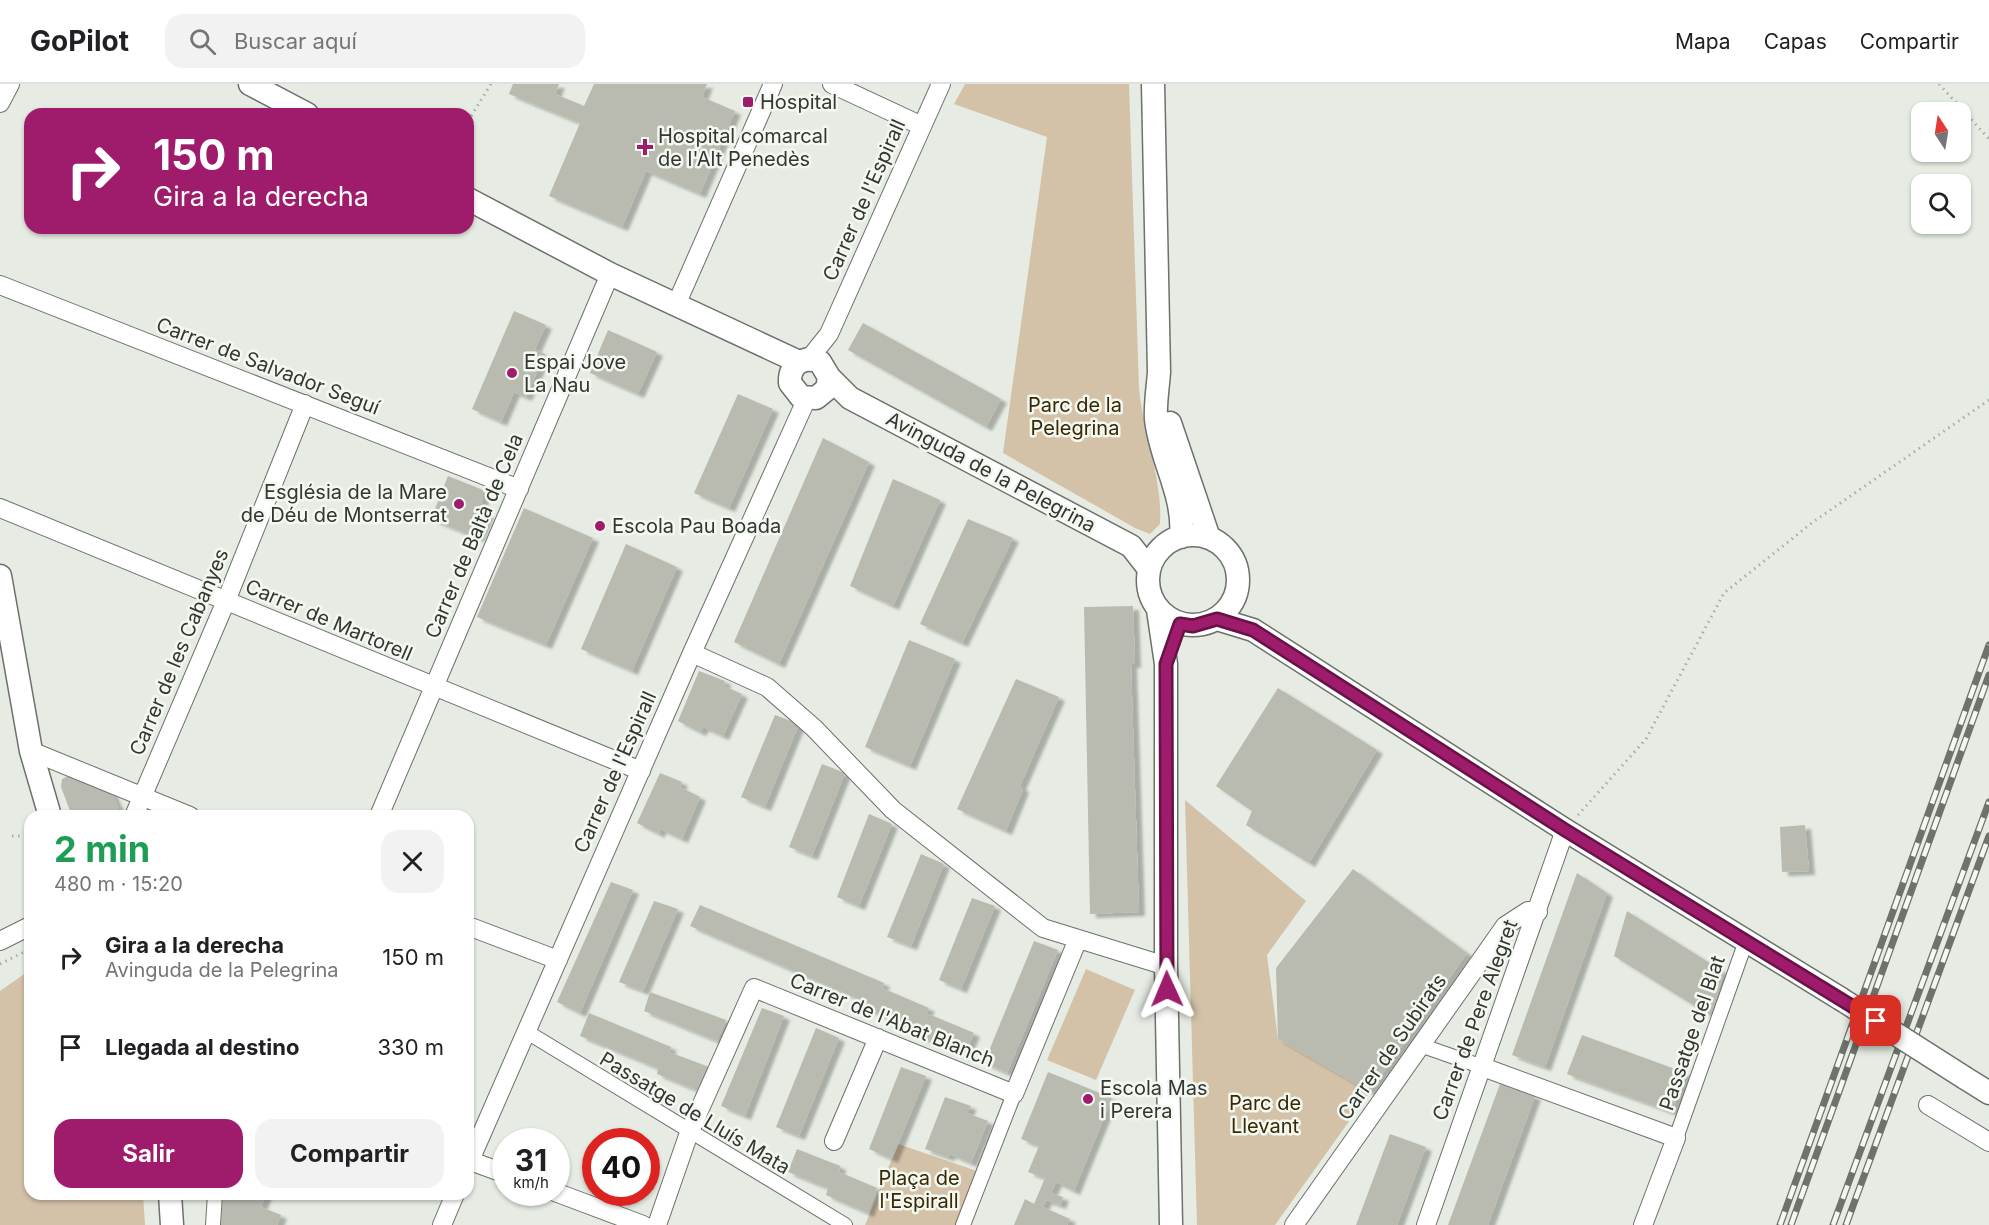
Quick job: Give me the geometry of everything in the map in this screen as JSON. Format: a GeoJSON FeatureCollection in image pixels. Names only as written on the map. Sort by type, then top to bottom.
{"type":"FeatureCollection","features":[{"type":"Feature","properties":{"kind":"street"},"geometry":{"type":"LineString","coordinates":[[0,103],[10,84]]}},
{"type":"Feature","properties":{"kind":"street"},"geometry":{"type":"LineString","coordinates":[[250,84],[296,108]]}},
{"type":"Feature","properties":{"kind":"street"},"geometry":{"type":"LineString","coordinates":[[676,305],[773,84]]}},
{"type":"Feature","properties":{"kind":"street"},"geometry":{"type":"LineString","coordinates":[[832,84],[922,126]]}},
{"type":"Feature","properties":{"kind":"street","name":"Carrer de l'Espirall"},"geometry":{"type":"LineString","coordinates":[[474,1151],[940,84]]}},
{"type":"Feature","properties":{"kind":"street"},"geometry":{"type":"LineString","coordinates":[[1154,84],[1159,372],[1156,419],[1167,467],[1180,504],[1172,542],[1149,569],[1149,591],[1158,610],[1166,664],[1166,966],[1171,1225]]}},
{"type":"Feature","properties":{"kind":"street"},"geometry":{"type":"LineString","coordinates":[[474,202],[610,274],[760,345],[812,376]]}},
{"type":"Feature","properties":{"kind":"street","name":"Carrer de Baltà de Cela"},"geometry":{"type":"LineString","coordinates":[[382,810],[610,274]]}},
{"type":"Feature","properties":{"kind":"street","name":"Carrer de Salvador Seguí"},"geometry":{"type":"LineString","coordinates":[[0,285],[519,489]]}},
{"type":"Feature","properties":{"kind":"street"},"geometry":{"type":"LineString","coordinates":[[1158,610],[1180,624],[1193,626],[1217,619],[1235,598],[1238,584],[1237,570],[1232,556],[1222,545],[1209,538],[1168,418],[1159,372]]}},
{"type":"Feature","properties":{"kind":"street","name":"Avinguda de la Pelegrina"},"geometry":{"type":"LineString","coordinates":[[812,376],[1131,546],[1149,569]]}},
{"type":"Feature","properties":{"kind":"street","name":"Carrer de les Cabanyes"},"geometry":{"type":"LineString","coordinates":[[137,810],[226,601],[305,404]]}},
{"type":"Feature","properties":{"kind":"street","name":"Carrer de Martorell"},"geometry":{"type":"LineString","coordinates":[[0,508],[433,688],[641,771]]}},
{"type":"Feature","properties":{"kind":"street","name":"Avinguda de la Pelegrina"},"geometry":{"type":"LineString","coordinates":[[1131,546],[1172,542],[1195,535],[1209,538]]}},
{"type":"Feature","properties":{"kind":"street"},"geometry":{"type":"LineString","coordinates":[[0,576],[32,751],[48,810]]}},
{"type":"Feature","properties":{"kind":"street"},"geometry":{"type":"LineString","coordinates":[[1235,598],[1253,630]]}},
{"type":"Feature","properties":{"kind":"street"},"geometry":{"type":"LineString","coordinates":[[1217,619],[1253,630],[1565,830],[1841,999],[1989,1093]]}},
{"type":"Feature","properties":{"kind":"street"},"geometry":{"type":"LineString","coordinates":[[1166,664],[1180,624]]}},
{"type":"Feature","properties":{"kind":"street"},"geometry":{"type":"LineString","coordinates":[[692,653],[766,687],[814,728],[893,810],[1043,928],[1166,966]]}},
{"type":"Feature","properties":{"kind":"street"},"geometry":{"type":"LineString","coordinates":[[32,751],[175,810]]}},
{"type":"Feature","properties":{"kind":"street","name":"Carrer de Pere Alegret"},"geometry":{"type":"LineString","coordinates":[[1426,1225],[1480,1066],[1538,912],[1565,830]]}},
{"type":"Feature","properties":{"kind":"street","name":"Carrer de Subirats"},"geometry":{"type":"LineString","coordinates":[[1294,1225],[1505,926],[1528,911],[1538,912]]}},
{"type":"Feature","properties":{"kind":"street"},"geometry":{"type":"LineString","coordinates":[[474,928],[558,960]]}},
{"type":"Feature","properties":{"kind":"street"},"geometry":{"type":"LineString","coordinates":[[0,941],[24,929]]}},
{"type":"Feature","properties":{"kind":"street"},"geometry":{"type":"LineString","coordinates":[[963,1225],[1078,939]]}},
{"type":"Feature","properties":{"kind":"street","name":"Passatge del Blat"},"geometry":{"type":"LineString","coordinates":[[1676,1138],[1739,954],[1746,941]]}},
{"type":"Feature","properties":{"kind":"street","name":"Carrer de l'Abat Blanch"},"geometry":{"type":"LineString","coordinates":[[689,1133],[754,988],[1014,1094]]}},
{"type":"Feature","properties":{"kind":"street","name":"Passatge de Lluís Mata"},"geometry":{"type":"LineString","coordinates":[[526,1032],[844,1225]]}},
{"type":"Feature","properties":{"kind":"street"},"geometry":{"type":"LineString","coordinates":[[834,1141],[878,1038]]}},
{"type":"Feature","properties":{"kind":"street"},"geometry":{"type":"LineString","coordinates":[[1420,1045],[1676,1138],[1643,1225]]}},
{"type":"Feature","properties":{"kind":"street"},"geometry":{"type":"LineString","coordinates":[[1928,1105],[1989,1142]]}},
{"type":"Feature","properties":{"kind":"street"},"geometry":{"type":"LineString","coordinates":[[657,1225],[689,1133]]}},
{"type":"Feature","properties":{"kind":"street"},"geometry":{"type":"LineString","coordinates":[[474,1164],[492,1169]]}},
{"type":"Feature","properties":{"kind":"street"},"geometry":{"type":"LineString","coordinates":[[570,1198],[643,1225]]}},
{"type":"Feature","properties":{"kind":"street"},"geometry":{"type":"LineString","coordinates":[[170,1200],[172,1225]]}},
{"type":"Feature","properties":{"kind":"street"},"geometry":{"type":"LineString","coordinates":[[213,1225],[214,1200]]}},
{"type":"Feature","properties":{"kind":"street"},"geometry":{"type":"LineString","coordinates":[[442,1225],[452,1200]]}},
{"type":"Feature","properties":{"kind":"path"},"geometry":{"type":"LineString","coordinates":[[474,111],[491,84]]}},
{"type":"Feature","properties":{"kind":"path"},"geometry":{"type":"LineString","coordinates":[[1939,84],[1989,139]]}},
{"type":"Feature","properties":{"kind":"path"},"geometry":{"type":"LineString","coordinates":[[1565,830],[1646,739],[1724,593],[1813,522],[1989,400]]}},
{"type":"Feature","properties":{"kind":"path"},"geometry":{"type":"LineString","coordinates":[[12,836],[24,836]]}},
{"type":"Feature","properties":{"kind":"path"},"geometry":{"type":"LineString","coordinates":[[0,964],[24,953]]}},
{"type":"Feature","properties":{"kind":"green space","name":"Parc de la Pelegrina"},"geometry":{"type":"Polygon","coordinates":[[[965,84],[1129,84],[1139,388],[1156,473],[1160,507],[1160,524],[1150,534],[1135,528],[1003,453],[1047,137],[954,104],[965,84]]]}},
{"type":"Feature","properties":{"kind":"green space","name":"Parc de Llevant"},"geometry":{"type":"Polygon","coordinates":[[[1185,800],[1306,901],[1267,955],[1278,1039],[1370,1092],[1275,1225],[1197,1225],[1185,800]]]}},
{"type":"Feature","properties":{"kind":"green space"},"geometry":{"type":"Polygon","coordinates":[[[1086,969],[1135,990],[1096,1080],[1047,1060],[1086,969]]]}},
{"type":"Feature","properties":{"kind":"green space"},"geometry":{"type":"Polygon","coordinates":[[[24,974],[24,1200],[143,1200],[145,1225],[0,1225],[0,991],[24,974]]]}},
{"type":"Feature","properties":{"kind":"green space","name":"Plaça de l'Espirall"},"geometry":{"type":"Polygon","coordinates":[[[898,1144],[983,1173],[963,1225],[865,1225],[898,1144]]]}},
{"type":"Feature","properties":{"kind":"building","name":"Hospital comarcal de l'Alt Penedès"},"geometry":{"type":"Polygon","coordinates":[[[513,84],[559,84],[555,94],[584,106],[594,84],[707,84],[702,97],[735,111],[700,194],[646,171],[622,227],[549,196],[580,123],[509,94],[513,84]]]}},
{"type":"Feature","properties":{"kind":"building","name":"Espai Jove La Nau"},"geometry":{"type":"Polygon","coordinates":[[[514,311],[546,325],[535,349],[545,354],[526,397],[514,392],[501,422],[472,409],[514,311]]]}},
{"type":"Feature","properties":{"kind":"building"},"geometry":{"type":"Polygon","coordinates":[[[863,323],[1001,399],[986,427],[848,350],[863,323]]]}},
{"type":"Feature","properties":{"kind":"building"},"geometry":{"type":"Polygon","coordinates":[[[608,330],[657,352],[638,394],[590,373],[608,330]]]}},
{"type":"Feature","properties":{"kind":"building"},"geometry":{"type":"Polygon","coordinates":[[[738,394],[773,409],[729,508],[694,493],[738,394]]]}},
{"type":"Feature","properties":{"kind":"building"},"geometry":{"type":"Polygon","coordinates":[[[823,438],[869,462],[779,664],[734,642],[823,438]]]}},
{"type":"Feature","properties":{"kind":"building","name":"Església de la Mare de Déu de Montserrat"},"geometry":{"type":"Polygon","coordinates":[[[448,476],[483,490],[483,499],[479,509],[488,514],[478,538],[431,519],[448,476]]]}},
{"type":"Feature","properties":{"kind":"building"},"geometry":{"type":"Polygon","coordinates":[[[893,479],[940,500],[893,606],[850,586],[893,479]]]}},
{"type":"Feature","properties":{"kind":"building"},"geometry":{"type":"Polygon","coordinates":[[[524,508],[593,538],[546,645],[477,617],[524,508]]]}},
{"type":"Feature","properties":{"kind":"building"},"geometry":{"type":"Polygon","coordinates":[[[968,519],[1013,538],[962,643],[920,624],[968,519]]]}},
{"type":"Feature","properties":{"kind":"building"},"geometry":{"type":"Polygon","coordinates":[[[626,544],[677,567],[632,671],[581,649],[626,544]]]}},
{"type":"Feature","properties":{"kind":"building"},"geometry":{"type":"Polygon","coordinates":[[[1133,606],[1135,664],[1131,664],[1139,912],[1090,914],[1084,607],[1133,606]]]}},
{"type":"Feature","properties":{"kind":"building"},"geometry":{"type":"Polygon","coordinates":[[[909,640],[955,659],[910,766],[865,747],[909,640]]]}},
{"type":"Feature","properties":{"kind":"building"},"geometry":{"type":"Polygon","coordinates":[[[699,671],[725,681],[724,686],[742,694],[723,736],[703,727],[700,732],[678,721],[699,671]]]}},
{"type":"Feature","properties":{"kind":"building"},"geometry":{"type":"Polygon","coordinates":[[[1016,679],[1059,697],[1020,786],[1023,789],[1006,831],[957,809],[1016,679]]]}},
{"type":"Feature","properties":{"kind":"building"},"geometry":{"type":"Polygon","coordinates":[[[1278,688],[1377,750],[1309,863],[1246,825],[1252,811],[1216,786],[1278,688]]]}},
{"type":"Feature","properties":{"kind":"building"},"geometry":{"type":"Polygon","coordinates":[[[775,715],[799,724],[765,807],[741,797],[775,715]]]}},
{"type":"Feature","properties":{"kind":"building"},"geometry":{"type":"Polygon","coordinates":[[[822,764],[845,773],[812,856],[789,847],[822,764]]]}},
{"type":"Feature","properties":{"kind":"building"},"geometry":{"type":"Polygon","coordinates":[[[660,773],[682,782],[680,787],[700,797],[682,839],[660,829],[659,834],[637,823],[660,773]]]}},
{"type":"Feature","properties":{"kind":"building"},"geometry":{"type":"Polygon","coordinates":[[[70,775],[111,792],[119,810],[70,810],[61,787],[62,779],[70,775]]]}},
{"type":"Feature","properties":{"kind":"building"},"geometry":{"type":"Polygon","coordinates":[[[869,814],[892,824],[859,906],[837,897],[869,814]]]}},
{"type":"Feature","properties":{"kind":"building"},"geometry":{"type":"Polygon","coordinates":[[[1805,825],[1809,871],[1782,872],[1780,827],[1805,825]]]}},
{"type":"Feature","properties":{"kind":"building"},"geometry":{"type":"Polygon","coordinates":[[[921,854],[944,864],[911,946],[887,937],[921,854]]]}},
{"type":"Feature","properties":{"kind":"building"},"geometry":{"type":"Polygon","coordinates":[[[1353,869],[1467,953],[1370,1092],[1278,1039],[1276,968],[1353,869]]]}},
{"type":"Feature","properties":{"kind":"building"},"geometry":{"type":"Polygon","coordinates":[[[1577,873],[1607,893],[1545,1067],[1512,1055],[1577,873]]]}},
{"type":"Feature","properties":{"kind":"building"},"geometry":{"type":"Polygon","coordinates":[[[611,882],[633,890],[580,1013],[557,1002],[611,882]]]}},
{"type":"Feature","properties":{"kind":"building"},"geometry":{"type":"Polygon","coordinates":[[[972,898],[995,906],[961,989],[939,980],[972,898]]]}},
{"type":"Feature","properties":{"kind":"building"},"geometry":{"type":"Polygon","coordinates":[[[654,901],[678,909],[643,991],[619,982],[654,901]]]}},
{"type":"Feature","properties":{"kind":"building"},"geometry":{"type":"Polygon","coordinates":[[[700,905],[884,983],[882,988],[929,1008],[926,1013],[974,1033],[964,1056],[913,1034],[916,1028],[868,1010],[870,1004],[690,926],[700,905]]]}},
{"type":"Feature","properties":{"kind":"building"},"geometry":{"type":"Polygon","coordinates":[[[1627,911],[1724,972],[1711,1016],[1614,956],[1627,911]]]}},
{"type":"Feature","properties":{"kind":"building"},"geometry":{"type":"Polygon","coordinates":[[[1034,941],[1058,950],[1007,1073],[984,1063],[1034,941]]]}},
{"type":"Feature","properties":{"kind":"building"},"geometry":{"type":"Polygon","coordinates":[[[650,992],[726,1020],[717,1041],[644,1011],[650,992]]]}},
{"type":"Feature","properties":{"kind":"building"},"geometry":{"type":"Polygon","coordinates":[[[762,1008],[784,1016],[745,1116],[721,1106],[762,1008]]]}},
{"type":"Feature","properties":{"kind":"building"},"geometry":{"type":"Polygon","coordinates":[[[589,1013],[671,1047],[669,1052],[709,1067],[699,1091],[657,1074],[658,1068],[580,1036],[589,1013]]]}},
{"type":"Feature","properties":{"kind":"building"},"geometry":{"type":"Polygon","coordinates":[[[816,1028],[839,1038],[799,1136],[776,1127],[816,1028]]]}},
{"type":"Feature","properties":{"kind":"building"},"geometry":{"type":"Polygon","coordinates":[[[1582,1035],[1686,1073],[1672,1112],[1567,1074],[1582,1035]]]}},
{"type":"Feature","properties":{"kind":"building"},"geometry":{"type":"Polygon","coordinates":[[[901,1067],[926,1076],[892,1159],[869,1149],[901,1067]]]}},
{"type":"Feature","properties":{"kind":"building"},"geometry":{"type":"Polygon","coordinates":[[[1048,1072],[1112,1098],[1074,1191],[1056,1182],[1051,1193],[1063,1197],[1060,1205],[1046,1200],[1043,1207],[1070,1219],[1067,1225],[1014,1225],[1025,1199],[1034,1204],[1045,1178],[1028,1172],[1039,1146],[1021,1139],[1048,1072]]]}},
{"type":"Feature","properties":{"kind":"building"},"geometry":{"type":"Polygon","coordinates":[[[1500,1084],[1535,1096],[1488,1225],[1448,1225],[1500,1084]]]}},
{"type":"Feature","properties":{"kind":"building"},"geometry":{"type":"Polygon","coordinates":[[[945,1097],[971,1106],[967,1113],[988,1121],[971,1163],[950,1154],[948,1157],[925,1149],[945,1097]]]}},
{"type":"Feature","properties":{"kind":"building"},"geometry":{"type":"Polygon","coordinates":[[[1390,1134],[1426,1147],[1397,1225],[1356,1225],[1390,1134]]]}},
{"type":"Feature","properties":{"kind":"building"},"geometry":{"type":"Polygon","coordinates":[[[797,1149],[840,1166],[839,1172],[877,1188],[868,1213],[826,1195],[828,1188],[788,1172],[797,1149]]]}},
{"type":"Feature","properties":{"kind":"building"},"geometry":{"type":"Polygon","coordinates":[[[223,1200],[264,1200],[261,1207],[281,1215],[277,1225],[221,1225],[223,1200]]]}},
{"type":"Feature","properties":{"kind":"railway"},"geometry":{"type":"LineString","coordinates":[[1780,1225],[1989,645]]}},
{"type":"Feature","properties":{"kind":"railway"},"geometry":{"type":"LineString","coordinates":[[1791,1225],[1989,675]]}},
{"type":"Feature","properties":{"kind":"railway"},"geometry":{"type":"LineString","coordinates":[[1833,1225],[1989,802]]}},
{"type":"Feature","properties":{"kind":"railway"},"geometry":{"type":"LineString","coordinates":[[1846,1225],[1989,836]]}},
{"type":"Feature","properties":{"kind":"place","name":"Hospital"},"geometry":{"type":"Point","coordinates":[748,102]}},
{"type":"Feature","properties":{"kind":"place","name":"Hospital comarcal de l'Alt Penedès"},"geometry":{"type":"Point","coordinates":[645,147]}},
{"type":"Feature","properties":{"kind":"place","name":"Espai Jove La Nau"},"geometry":{"type":"Point","coordinates":[512,373]}},
{"type":"Feature","properties":{"kind":"place","name":"Església de la Mare de Déu de Montserrat"},"geometry":{"type":"Point","coordinates":[459,504]}},
{"type":"Feature","properties":{"kind":"place","name":"Escola Pau Boada"},"geometry":{"type":"Point","coordinates":[600,526]}},
{"type":"Feature","properties":{"kind":"place","name":"Escola Mas i Perera"},"geometry":{"type":"Point","coordinates":[1088,1099]}},
{"type":"Feature","properties":{"kind":"route"},"geometry":{"type":"LineString","coordinates":[[1167,989],[1166,664],[1180,624],[1193,626],[1217,619],[1253,630],[1565,830],[1876,1021]]}}]}
